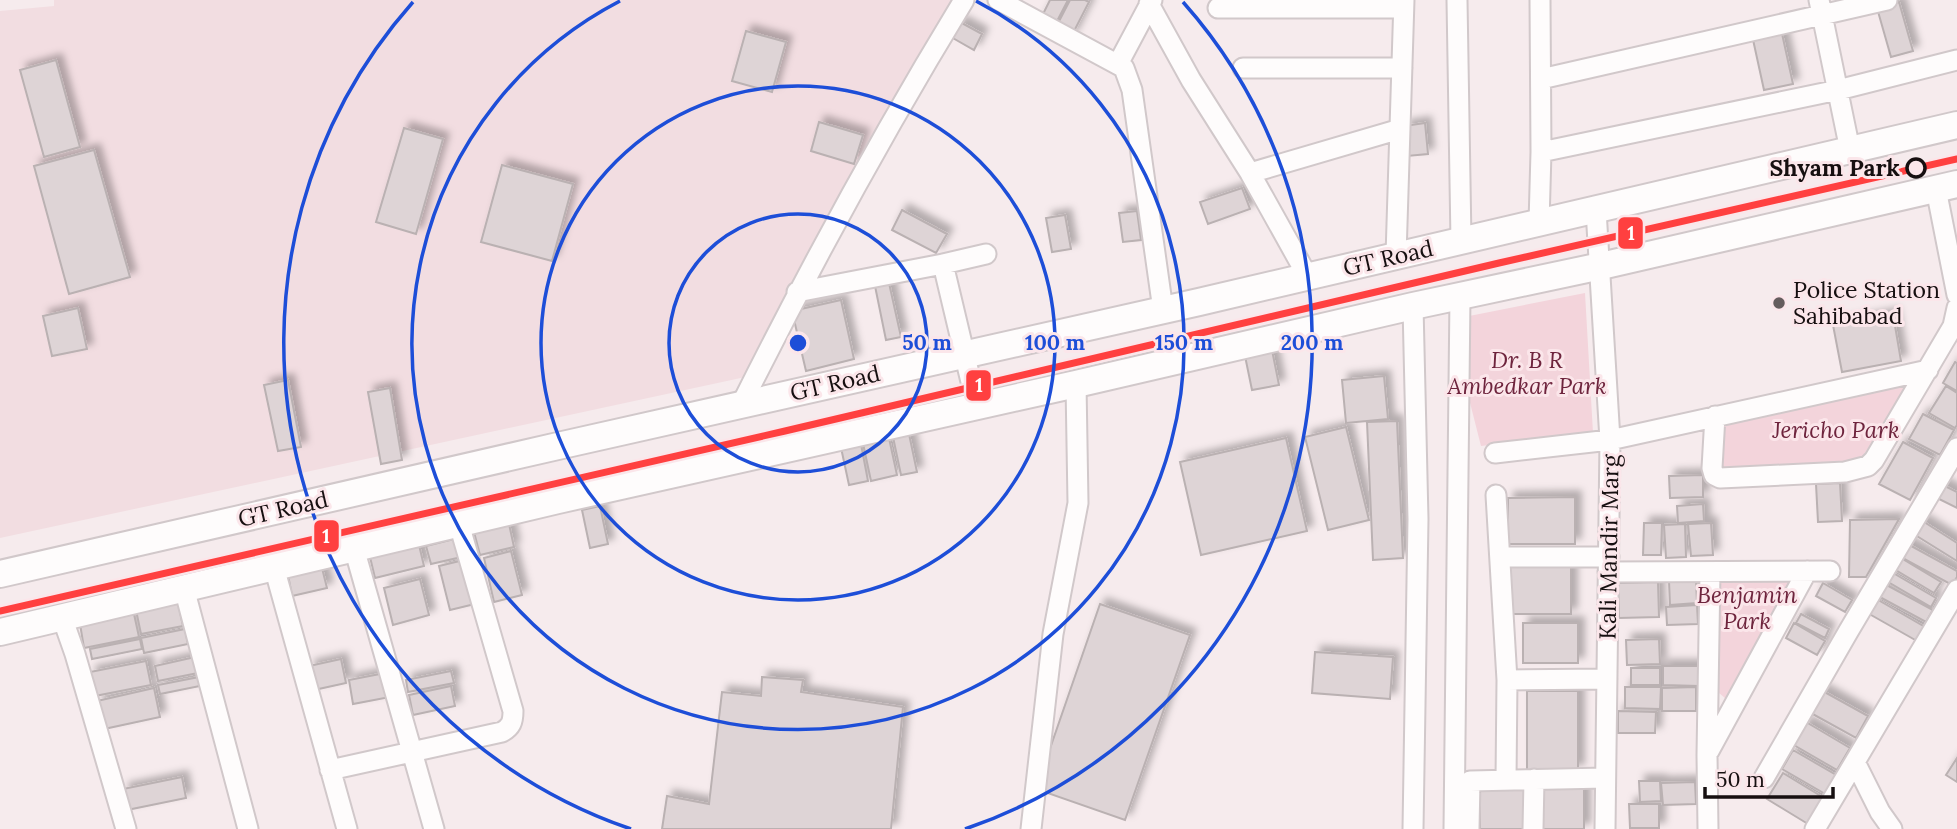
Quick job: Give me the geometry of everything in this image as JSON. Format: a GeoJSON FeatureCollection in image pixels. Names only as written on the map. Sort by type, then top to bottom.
{"type":"FeatureCollection","features":[{"type":"Feature","properties":{"kind":"highway","name":"GT Road"},"geometry":{"type":"LineString","coordinates":[[0,574],[1308,277],[1957,125]]}},
{"type":"Feature","properties":{"kind":"highway"},"geometry":{"type":"LineString","coordinates":[[0,632],[354,548],[1946,186]]}},
{"type":"Feature","properties":{"kind":"street"},"geometry":{"type":"LineString","coordinates":[[741,405],[797,292],[925,63],[964,0]]}},
{"type":"Feature","properties":{"kind":"street"},"geometry":{"type":"LineString","coordinates":[[998,0],[1124,68],[1132,90],[1163,310]]}},
{"type":"Feature","properties":{"kind":"street"},"geometry":{"type":"LineString","coordinates":[[1457,0],[1461,241]]}},
{"type":"Feature","properties":{"kind":"street"},"geometry":{"type":"LineString","coordinates":[[1539,223],[1540,0]]}},
{"type":"Feature","properties":{"kind":"street"},"geometry":{"type":"LineString","coordinates":[[1541,79],[1820,7],[1887,0]]}},
{"type":"Feature","properties":{"kind":"street"},"geometry":{"type":"LineString","coordinates":[[1118,64],[1150,2]]}},
{"type":"Feature","properties":{"kind":"street"},"geometry":{"type":"LineString","coordinates":[[1150,2],[1191,80],[1250,173],[1308,277]]}},
{"type":"Feature","properties":{"kind":"street"},"geometry":{"type":"LineString","coordinates":[[1218,8],[1404,4],[1396,256]]}},
{"type":"Feature","properties":{"kind":"street"},"geometry":{"type":"LineString","coordinates":[[1820,7],[1850,150]]}},
{"type":"Feature","properties":{"kind":"street"},"geometry":{"type":"LineString","coordinates":[[1541,152],[1838,90],[1957,60]]}},
{"type":"Feature","properties":{"kind":"street"},"geometry":{"type":"LineString","coordinates":[[1243,68],[1402,68]]}},
{"type":"Feature","properties":{"kind":"street"},"geometry":{"type":"LineString","coordinates":[[1250,173],[1400,129]]}},
{"type":"Feature","properties":{"kind":"street"},"geometry":{"type":"LineString","coordinates":[[1946,186],[1957,295]]}},
{"type":"Feature","properties":{"kind":"street","name":"Kali Mandir Marg"},"geometry":{"type":"LineString","coordinates":[[1596,210],[1610,440],[1605,829]]}},
{"type":"Feature","properties":{"kind":"street"},"geometry":{"type":"LineString","coordinates":[[797,292],[986,254]]}},
{"type":"Feature","properties":{"kind":"street"},"geometry":{"type":"LineString","coordinates":[[943,264],[977,407]]}},
{"type":"Feature","properties":{"kind":"street"},"geometry":{"type":"LineString","coordinates":[[1454,829],[1460,296]]}},
{"type":"Feature","properties":{"kind":"street"},"geometry":{"type":"LineString","coordinates":[[1413,306],[1418,519],[1413,829]]}},
{"type":"Feature","properties":{"kind":"street"},"geometry":{"type":"LineString","coordinates":[[1715,416],[1712,468],[1714,475],[1720,478],[1845,472],[1868,467],[1953,326],[1957,308]]}},
{"type":"Feature","properties":{"kind":"street"},"geometry":{"type":"LineString","coordinates":[[1495,453],[1610,440],[1928,370]]}},
{"type":"Feature","properties":{"kind":"street"},"geometry":{"type":"LineString","coordinates":[[1031,829],[1053,634],[1078,503],[1076,384]]}},
{"type":"Feature","properties":{"kind":"street"},"geometry":{"type":"LineString","coordinates":[[1764,778],[1957,448]]}},
{"type":"Feature","properties":{"kind":"street"},"geometry":{"type":"LineString","coordinates":[[1496,495],[1507,680],[1506,780]]}},
{"type":"Feature","properties":{"kind":"street"},"geometry":{"type":"LineString","coordinates":[[330,770],[502,732],[509,728],[513,721],[513,711],[459,524]]}},
{"type":"Feature","properties":{"kind":"street"},"geometry":{"type":"LineString","coordinates":[[354,548],[434,829]]}},
{"type":"Feature","properties":{"kind":"street"},"geometry":{"type":"LineString","coordinates":[[1500,557],[1710,572],[1830,571]]}},
{"type":"Feature","properties":{"kind":"street"},"geometry":{"type":"LineString","coordinates":[[274,567],[347,829]]}},
{"type":"Feature","properties":{"kind":"street"},"geometry":{"type":"LineString","coordinates":[[1707,755],[1807,571]]}},
{"type":"Feature","properties":{"kind":"street"},"geometry":{"type":"LineString","coordinates":[[1708,829],[1710,572]]}},
{"type":"Feature","properties":{"kind":"street"},"geometry":{"type":"LineString","coordinates":[[184,588],[248,829]]}},
{"type":"Feature","properties":{"kind":"street"},"geometry":{"type":"LineString","coordinates":[[1815,829],[1957,590]]}},
{"type":"Feature","properties":{"kind":"street"},"geometry":{"type":"LineString","coordinates":[[62,617],[126,829]]}},
{"type":"Feature","properties":{"kind":"street"},"geometry":{"type":"LineString","coordinates":[[1507,680],[1607,678]]}},
{"type":"Feature","properties":{"kind":"street"},"geometry":{"type":"LineString","coordinates":[[1854,762],[1892,829]]}},
{"type":"Feature","properties":{"kind":"street"},"geometry":{"type":"LineString","coordinates":[[1469,829],[1470,781],[1605,778]]}},
{"type":"Feature","properties":{"kind":"street"},"geometry":{"type":"LineString","coordinates":[[1533,829],[1534,779]]}},
{"type":"Feature","properties":{"kind":"shaded area"},"geometry":{"type":"Polygon","coordinates":[[[54,0],[968,0],[750,376],[0,538],[0,11],[54,6],[54,0]]]}},
{"type":"Feature","properties":{"kind":"green space","name":"Dr. B R Ambedkar Park"},"geometry":{"type":"Polygon","coordinates":[[[1585,293],[1593,433],[1481,446],[1449,320],[1585,293]]]}},
{"type":"Feature","properties":{"kind":"green space","name":"Jericho Park"},"geometry":{"type":"Polygon","coordinates":[[[1922,374],[1856,465],[1715,470],[1719,420],[1922,374]]]}},
{"type":"Feature","properties":{"kind":"green space","name":"Benjamin Park"},"geometry":{"type":"Polygon","coordinates":[[[1802,575],[1731,703],[1713,688],[1714,576],[1802,575]]]}},
{"type":"Feature","properties":{"kind":"building"},"geometry":{"type":"Polygon","coordinates":[[[1050,0],[1068,0],[1054,27],[1040,20],[1050,0]]]}},
{"type":"Feature","properties":{"kind":"building"},"geometry":{"type":"Polygon","coordinates":[[[1070,0],[1089,2],[1071,37],[1055,29],[1070,0]]]}},
{"type":"Feature","properties":{"kind":"building"},"geometry":{"type":"Polygon","coordinates":[[[1899,2],[1913,51],[1891,57],[1877,8],[1899,2]]]}},
{"type":"Feature","properties":{"kind":"building"},"geometry":{"type":"Polygon","coordinates":[[[960,22],[982,34],[974,50],[951,37],[960,22]]]}},
{"type":"Feature","properties":{"kind":"building"},"geometry":{"type":"Polygon","coordinates":[[[1781,29],[1793,84],[1764,90],[1752,35],[1781,29]]]}},
{"type":"Feature","properties":{"kind":"building"},"geometry":{"type":"Polygon","coordinates":[[[746,31],[786,42],[772,92],[732,81],[746,31]]]}},
{"type":"Feature","properties":{"kind":"building"},"geometry":{"type":"Polygon","coordinates":[[[56,60],[80,147],[44,157],[20,70],[56,60]]]}},
{"type":"Feature","properties":{"kind":"building"},"geometry":{"type":"Polygon","coordinates":[[[819,122],[863,135],[854,164],[811,151],[819,122]]]}},
{"type":"Feature","properties":{"kind":"building"},"geometry":{"type":"Polygon","coordinates":[[[1425,123],[1428,154],[1407,156],[1404,126],[1425,123]]]}},
{"type":"Feature","properties":{"kind":"building"},"geometry":{"type":"Polygon","coordinates":[[[404,128],[443,139],[416,234],[376,222],[404,128]]]}},
{"type":"Feature","properties":{"kind":"building"},"geometry":{"type":"Polygon","coordinates":[[[94,150],[130,277],[69,294],[34,166],[94,150]]]}},
{"type":"Feature","properties":{"kind":"building"},"geometry":{"type":"Polygon","coordinates":[[[502,165],[573,184],[552,261],[481,242],[502,165]]]}},
{"type":"Feature","properties":{"kind":"building"},"geometry":{"type":"Polygon","coordinates":[[[1242,188],[1250,209],[1208,224],[1200,202],[1242,188]]]}},
{"type":"Feature","properties":{"kind":"building"},"geometry":{"type":"Polygon","coordinates":[[[902,210],[947,234],[936,253],[892,230],[902,210]]]}},
{"type":"Feature","properties":{"kind":"building"},"geometry":{"type":"Polygon","coordinates":[[[1137,211],[1141,240],[1123,242],[1119,213],[1137,211]]]}},
{"type":"Feature","properties":{"kind":"building"},"geometry":{"type":"Polygon","coordinates":[[[1065,215],[1071,249],[1052,252],[1046,218],[1065,215]]]}},
{"type":"Feature","properties":{"kind":"building"},"geometry":{"type":"Polygon","coordinates":[[[889,283],[901,337],[886,340],[875,286],[889,283]]]}},
{"type":"Feature","properties":{"kind":"building"},"geometry":{"type":"Polygon","coordinates":[[[841,300],[854,359],[806,371],[792,311],[841,300]]]}},
{"type":"Feature","properties":{"kind":"building"},"geometry":{"type":"Polygon","coordinates":[[[78,308],[87,349],[52,356],[43,316],[78,308]]]}},
{"type":"Feature","properties":{"kind":"building"},"geometry":{"type":"Polygon","coordinates":[[[1893,314],[1901,361],[1842,372],[1833,325],[1893,314]]]}},
{"type":"Feature","properties":{"kind":"building"},"geometry":{"type":"Polygon","coordinates":[[[1272,350],[1279,385],[1252,390],[1245,356],[1272,350]]]}},
{"type":"Feature","properties":{"kind":"building"},"geometry":{"type":"Polygon","coordinates":[[[1955,362],[1957,363],[1957,391],[1943,383],[1955,362]]]}},
{"type":"Feature","properties":{"kind":"building"},"geometry":{"type":"Polygon","coordinates":[[[1384,376],[1388,419],[1346,423],[1342,380],[1384,376]]]}},
{"type":"Feature","properties":{"kind":"building"},"geometry":{"type":"Polygon","coordinates":[[[288,380],[301,447],[278,451],[264,385],[288,380]]]}},
{"type":"Feature","properties":{"kind":"building"},"geometry":{"type":"Polygon","coordinates":[[[1946,386],[1957,393],[1955,428],[1929,413],[1946,386]]]}},
{"type":"Feature","properties":{"kind":"building"},"geometry":{"type":"Polygon","coordinates":[[[390,388],[402,460],[381,464],[368,392],[390,388]]]}},
{"type":"Feature","properties":{"kind":"building"},"geometry":{"type":"Polygon","coordinates":[[[1923,414],[1954,430],[1940,455],[1909,439],[1923,414]]]}},
{"type":"Feature","properties":{"kind":"building"},"geometry":{"type":"Polygon","coordinates":[[[1397,421],[1403,558],[1373,560],[1367,422],[1397,421]]]}},
{"type":"Feature","properties":{"kind":"building"},"geometry":{"type":"Polygon","coordinates":[[[1346,427],[1369,520],[1328,530],[1305,437],[1346,427]]]}},
{"type":"Feature","properties":{"kind":"building"},"geometry":{"type":"Polygon","coordinates":[[[887,429],[897,475],[871,481],[861,434],[887,429]]]}},
{"type":"Feature","properties":{"kind":"building"},"geometry":{"type":"Polygon","coordinates":[[[909,434],[917,472],[901,475],[893,437],[909,434]]]}},
{"type":"Feature","properties":{"kind":"building"},"geometry":{"type":"Polygon","coordinates":[[[1286,438],[1307,531],[1201,555],[1180,462],[1286,438]]]}},
{"type":"Feature","properties":{"kind":"building"},"geometry":{"type":"Polygon","coordinates":[[[860,439],[868,481],[849,485],[840,443],[860,439]]]}},
{"type":"Feature","properties":{"kind":"building"},"geometry":{"type":"Polygon","coordinates":[[[1903,442],[1933,458],[1910,500],[1879,484],[1903,442]]]}},
{"type":"Feature","properties":{"kind":"building"},"geometry":{"type":"Polygon","coordinates":[[[1703,475],[1703,497],[1670,498],[1669,476],[1703,475]]]}},
{"type":"Feature","properties":{"kind":"building"},"geometry":{"type":"Polygon","coordinates":[[[1840,483],[1842,521],[1818,522],[1816,484],[1840,483]]]}},
{"type":"Feature","properties":{"kind":"building"},"geometry":{"type":"Polygon","coordinates":[[[1939,483],[1957,492],[1957,508],[1933,496],[1939,483]]]}},
{"type":"Feature","properties":{"kind":"building"},"geometry":{"type":"Polygon","coordinates":[[[1575,497],[1575,544],[1508,544],[1508,498],[1575,497]]]}},
{"type":"Feature","properties":{"kind":"building"},"geometry":{"type":"Polygon","coordinates":[[[1703,504],[1704,521],[1678,523],[1677,506],[1703,504]]]}},
{"type":"Feature","properties":{"kind":"building"},"geometry":{"type":"Polygon","coordinates":[[[600,506],[608,544],[590,548],[582,510],[600,506]]]}},
{"type":"Feature","properties":{"kind":"building"},"geometry":{"type":"Polygon","coordinates":[[[1899,519],[1866,577],[1849,577],[1850,520],[1899,519]]]}},
{"type":"Feature","properties":{"kind":"building"},"geometry":{"type":"Polygon","coordinates":[[[1921,520],[1957,543],[1957,561],[1912,533],[1921,520]]]}},
{"type":"Feature","properties":{"kind":"building"},"geometry":{"type":"Polygon","coordinates":[[[1644,523],[1662,523],[1661,555],[1643,555],[1644,523]]]}},
{"type":"Feature","properties":{"kind":"building"},"geometry":{"type":"Polygon","coordinates":[[[1711,523],[1713,555],[1691,556],[1688,524],[1711,523]]]}},
{"type":"Feature","properties":{"kind":"building"},"geometry":{"type":"Polygon","coordinates":[[[509,524],[514,547],[480,555],[474,532],[509,524]]]}},
{"type":"Feature","properties":{"kind":"building"},"geometry":{"type":"Polygon","coordinates":[[[1685,524],[1686,557],[1666,558],[1664,525],[1685,524]]]}},
{"type":"Feature","properties":{"kind":"building"},"geometry":{"type":"Polygon","coordinates":[[[462,537],[466,556],[431,564],[426,546],[462,537]]]}},
{"type":"Feature","properties":{"kind":"building"},"geometry":{"type":"Polygon","coordinates":[[[1904,542],[1957,571],[1952,585],[1897,555],[1904,542]]]}},
{"type":"Feature","properties":{"kind":"building"},"geometry":{"type":"Polygon","coordinates":[[[419,545],[424,566],[375,578],[370,557],[419,545]]]}},
{"type":"Feature","properties":{"kind":"building"},"geometry":{"type":"Polygon","coordinates":[[[511,551],[522,595],[494,602],[484,558],[511,551]]]}},
{"type":"Feature","properties":{"kind":"building"},"geometry":{"type":"Polygon","coordinates":[[[1896,555],[1941,582],[1934,593],[1889,566],[1896,555]]]}},
{"type":"Feature","properties":{"kind":"building"},"geometry":{"type":"Polygon","coordinates":[[[468,559],[479,603],[450,610],[439,566],[468,559]]]}},
{"type":"Feature","properties":{"kind":"building"},"geometry":{"type":"Polygon","coordinates":[[[1509,566],[1571,566],[1571,614],[1509,614],[1509,566]]]}},
{"type":"Feature","properties":{"kind":"building"},"geometry":{"type":"Polygon","coordinates":[[[322,568],[327,588],[292,596],[288,575],[322,568]]]}},
{"type":"Feature","properties":{"kind":"building"},"geometry":{"type":"Polygon","coordinates":[[[1888,570],[1936,598],[1931,607],[1883,579],[1888,570]]]}},
{"type":"Feature","properties":{"kind":"building"},"geometry":{"type":"Polygon","coordinates":[[[420,579],[429,615],[393,625],[384,588],[420,579]]]}},
{"type":"Feature","properties":{"kind":"building"},"geometry":{"type":"Polygon","coordinates":[[[1696,580],[1697,603],[1670,605],[1669,581],[1696,580]]]}},
{"type":"Feature","properties":{"kind":"building"},"geometry":{"type":"Polygon","coordinates":[[[1658,582],[1659,617],[1619,618],[1618,583],[1658,582]]]}},
{"type":"Feature","properties":{"kind":"building"},"geometry":{"type":"Polygon","coordinates":[[[1823,583],[1852,600],[1845,612],[1816,596],[1823,583]]]}},
{"type":"Feature","properties":{"kind":"building"},"geometry":{"type":"Polygon","coordinates":[[[1883,583],[1933,610],[1926,622],[1876,595],[1883,583]]]}},
{"type":"Feature","properties":{"kind":"building"},"geometry":{"type":"Polygon","coordinates":[[[1873,597],[1925,627],[1917,641],[1864,611],[1873,597]]]}},
{"type":"Feature","properties":{"kind":"building"},"geometry":{"type":"Polygon","coordinates":[[[178,602],[183,626],[141,634],[136,610],[178,602]]]}},
{"type":"Feature","properties":{"kind":"building"},"geometry":{"type":"Polygon","coordinates":[[[1100,604],[1190,635],[1125,820],[1036,789],[1100,604]]]}},
{"type":"Feature","properties":{"kind":"building"},"geometry":{"type":"Polygon","coordinates":[[[1697,605],[1698,624],[1667,625],[1666,607],[1697,605]]]}},
{"type":"Feature","properties":{"kind":"building"},"geometry":{"type":"Polygon","coordinates":[[[134,614],[139,637],[84,648],[80,624],[134,614]]]}},
{"type":"Feature","properties":{"kind":"building"},"geometry":{"type":"Polygon","coordinates":[[[1801,614],[1829,629],[1825,638],[1796,623],[1801,614]]]}},
{"type":"Feature","properties":{"kind":"building"},"geometry":{"type":"Polygon","coordinates":[[[1523,623],[1578,623],[1578,663],[1523,663],[1523,623]]]}},
{"type":"Feature","properties":{"kind":"building"},"geometry":{"type":"Polygon","coordinates":[[[1794,623],[1825,641],[1817,655],[1786,638],[1794,623]]]}},
{"type":"Feature","properties":{"kind":"building"},"geometry":{"type":"Polygon","coordinates":[[[185,629],[188,644],[144,653],[141,638],[185,629]]]}},
{"type":"Feature","properties":{"kind":"building"},"geometry":{"type":"Polygon","coordinates":[[[140,639],[142,649],[92,659],[90,649],[140,639]]]}},
{"type":"Feature","properties":{"kind":"building"},"geometry":{"type":"Polygon","coordinates":[[[1659,639],[1660,664],[1627,665],[1626,640],[1659,639]]]}},
{"type":"Feature","properties":{"kind":"building"},"geometry":{"type":"Polygon","coordinates":[[[1315,652],[1393,657],[1390,699],[1312,693],[1315,652]]]}},
{"type":"Feature","properties":{"kind":"building"},"geometry":{"type":"Polygon","coordinates":[[[195,657],[198,673],[158,681],[155,666],[195,657]]]}},
{"type":"Feature","properties":{"kind":"building"},"geometry":{"type":"Polygon","coordinates":[[[341,659],[346,683],[314,690],[309,666],[341,659]]]}},
{"type":"Feature","properties":{"kind":"building"},"geometry":{"type":"Polygon","coordinates":[[[146,661],[151,685],[95,696],[90,672],[146,661]]]}},
{"type":"Feature","properties":{"kind":"building"},"geometry":{"type":"Polygon","coordinates":[[[1663,666],[1700,666],[1699,686],[1663,685],[1663,666]]]}},
{"type":"Feature","properties":{"kind":"building"},"geometry":{"type":"Polygon","coordinates":[[[1631,668],[1660,668],[1660,685],[1631,685],[1631,668]]]}},
{"type":"Feature","properties":{"kind":"building"},"geometry":{"type":"Polygon","coordinates":[[[451,671],[454,683],[408,692],[406,680],[451,671]]]}},
{"type":"Feature","properties":{"kind":"building"},"geometry":{"type":"Polygon","coordinates":[[[385,673],[390,697],[353,704],[349,680],[385,673]]]}},
{"type":"Feature","properties":{"kind":"building"},"geometry":{"type":"Polygon","coordinates":[[[199,677],[200,686],[160,694],[158,685],[199,677]]]}},
{"type":"Feature","properties":{"kind":"building"},"geometry":{"type":"Polygon","coordinates":[[[762,677],[803,680],[801,692],[903,707],[891,829],[662,829],[667,796],[709,804],[722,692],[761,696],[762,677]]]}},
{"type":"Feature","properties":{"kind":"building"},"geometry":{"type":"Polygon","coordinates":[[[451,686],[455,706],[413,715],[409,695],[451,686]]]}},
{"type":"Feature","properties":{"kind":"building"},"geometry":{"type":"Polygon","coordinates":[[[1625,687],[1661,687],[1660,709],[1625,708],[1625,687]]]}},
{"type":"Feature","properties":{"kind":"building"},"geometry":{"type":"Polygon","coordinates":[[[1696,687],[1696,711],[1662,711],[1662,688],[1696,687]]]}},
{"type":"Feature","properties":{"kind":"building"},"geometry":{"type":"Polygon","coordinates":[[[154,688],[160,717],[104,729],[97,701],[154,688]]]}},
{"type":"Feature","properties":{"kind":"building"},"geometry":{"type":"Polygon","coordinates":[[[1821,690],[1868,716],[1856,738],[1809,712],[1821,690]]]}},
{"type":"Feature","properties":{"kind":"building"},"geometry":{"type":"Polygon","coordinates":[[[1527,691],[1578,691],[1578,770],[1527,770],[1527,691]]]}},
{"type":"Feature","properties":{"kind":"building"},"geometry":{"type":"Polygon","coordinates":[[[1618,711],[1656,712],[1655,733],[1618,733],[1618,711]]]}},
{"type":"Feature","properties":{"kind":"building"},"geometry":{"type":"Polygon","coordinates":[[[1806,722],[1850,748],[1837,770],[1792,744],[1806,722]]]}},
{"type":"Feature","properties":{"kind":"building"},"geometry":{"type":"Polygon","coordinates":[[[1793,750],[1838,776],[1827,795],[1782,769],[1793,750]]]}},
{"type":"Feature","properties":{"kind":"building"},"geometry":{"type":"Polygon","coordinates":[[[1957,758],[1957,782],[1946,775],[1957,758]]]}},
{"type":"Feature","properties":{"kind":"building"},"geometry":{"type":"Polygon","coordinates":[[[1783,773],[1824,798],[1808,824],[1767,799],[1783,773]]]}},
{"type":"Feature","properties":{"kind":"building"},"geometry":{"type":"Polygon","coordinates":[[[182,777],[186,798],[127,810],[123,789],[182,777]]]}},
{"type":"Feature","properties":{"kind":"building"},"geometry":{"type":"Polygon","coordinates":[[[1639,781],[1660,781],[1661,801],[1640,802],[1639,781]]]}},
{"type":"Feature","properties":{"kind":"building"},"geometry":{"type":"Polygon","coordinates":[[[1695,782],[1696,804],[1663,805],[1661,783],[1695,782]]]}},
{"type":"Feature","properties":{"kind":"building"},"geometry":{"type":"Polygon","coordinates":[[[1480,784],[1526,784],[1527,829],[1480,829],[1480,784]]]}},
{"type":"Feature","properties":{"kind":"building"},"geometry":{"type":"Polygon","coordinates":[[[1538,786],[1584,786],[1584,829],[1537,829],[1538,786]]]}},
{"type":"Feature","properties":{"kind":"building"},"geometry":{"type":"Polygon","coordinates":[[[1629,804],[1659,804],[1659,828],[1630,828],[1629,804]]]}},
{"type":"Feature","properties":{"kind":"transit line","name":"1"},"geometry":{"type":"LineString","coordinates":[[0,611],[1957,159]]}},
{"type":"Feature","properties":{"kind":"place","name":"Shyam Park"},"geometry":{"type":"Point","coordinates":[1916,168]}},
{"type":"Feature","properties":{"kind":"place","name":"Police Station Sahibabad"},"geometry":{"type":"Point","coordinates":[1779,303]}}]}
